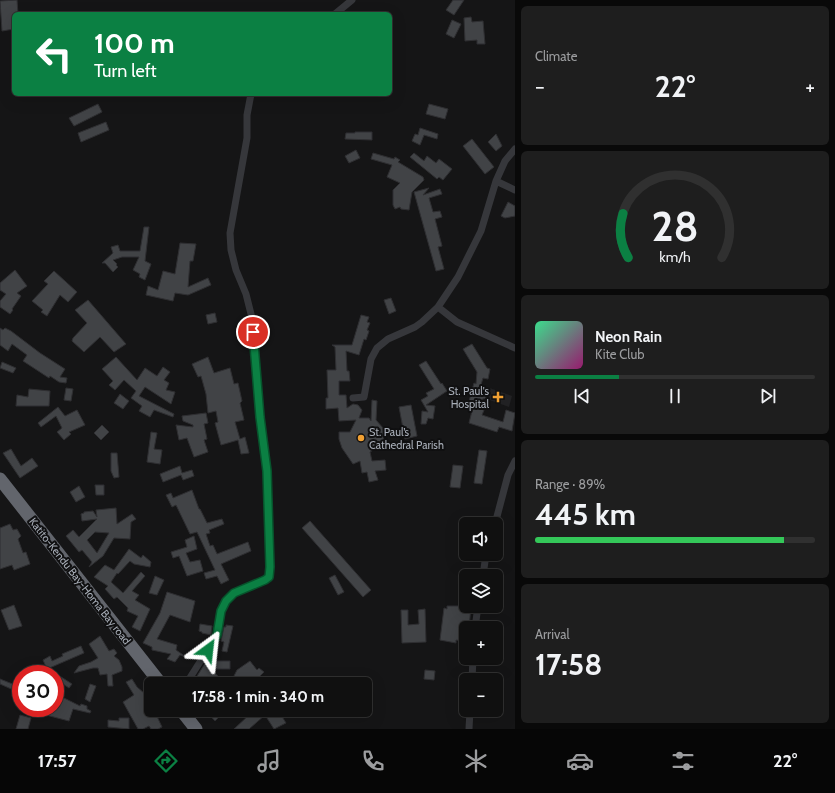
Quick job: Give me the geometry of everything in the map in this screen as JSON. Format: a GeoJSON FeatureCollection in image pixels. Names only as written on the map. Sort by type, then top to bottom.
{"type":"FeatureCollection","features":[{"type":"Feature","properties":{"kind":"highway","name":"Katito-Kendu Bay-Homa Bay road"},"geometry":{"type":"LineString","coordinates":[[0,478],[156,677]]}},
{"type":"Feature","properties":{"kind":"highway"},"geometry":{"type":"LineString","coordinates":[[187,717],[196,729]]}},
{"type":"Feature","properties":{"kind":"street"},"geometry":{"type":"LineString","coordinates":[[337,12],[352,0]]}},
{"type":"Feature","properties":{"kind":"street"},"geometry":{"type":"LineString","coordinates":[[190,677],[217,635],[221,611],[226,601],[234,593],[269,577],[267,471],[260,417],[252,318],[246,294],[236,270],[231,250],[230,233],[246,138],[247,115],[251,96]]}},
{"type":"Feature","properties":{"kind":"street"},"geometry":{"type":"LineString","coordinates":[[353,398],[364,398],[371,359],[377,348],[388,339],[415,327],[438,307],[458,277],[473,250],[481,231],[496,181],[505,161],[515,149]]}},
{"type":"Feature","properties":{"kind":"street"},"geometry":{"type":"LineString","coordinates":[[496,181],[515,190]]}},
{"type":"Feature","properties":{"kind":"street"},"geometry":{"type":"LineString","coordinates":[[438,307],[445,314],[464,325],[515,348]]}},
{"type":"Feature","properties":{"kind":"street"},"geometry":{"type":"LineString","coordinates":[[497,517],[508,475],[515,461]]}},
{"type":"Feature","properties":{"kind":"street"},"geometry":{"type":"LineString","coordinates":[[469,729],[470,717]]}},
{"type":"Feature","properties":{"kind":"shaded area","name":"St. Paul's Hospital"},"geometry":{"type":"Polygon","coordinates":[[[487,387],[512,396],[509,407],[484,398],[487,387]]]}},
{"type":"Feature","properties":{"kind":"building"},"geometry":{"type":"Polygon","coordinates":[[[17,0],[18,12],[12,12],[12,29],[2,31],[0,1],[17,0]]]}},
{"type":"Feature","properties":{"kind":"building"},"geometry":{"type":"Polygon","coordinates":[[[453,0],[464,0],[454,15],[446,10],[453,0]]]}},
{"type":"Feature","properties":{"kind":"building"},"geometry":{"type":"Polygon","coordinates":[[[471,17],[472,22],[483,21],[485,44],[477,44],[477,40],[465,41],[464,18],[471,17]]]}},
{"type":"Feature","properties":{"kind":"building"},"geometry":{"type":"Polygon","coordinates":[[[452,20],[461,24],[454,38],[446,34],[452,20]]]}},
{"type":"Feature","properties":{"kind":"building"},"geometry":{"type":"Polygon","coordinates":[[[98,104],[102,112],[74,126],[69,118],[98,104]]]}},
{"type":"Feature","properties":{"kind":"building"},"geometry":{"type":"Polygon","coordinates":[[[429,104],[448,109],[445,119],[426,114],[429,104]]]}},
{"type":"Feature","properties":{"kind":"building"},"geometry":{"type":"Polygon","coordinates":[[[106,122],[109,130],[81,142],[78,133],[106,122]]]}},
{"type":"Feature","properties":{"kind":"building"},"geometry":{"type":"Polygon","coordinates":[[[420,128],[438,134],[437,139],[424,135],[420,145],[412,141],[415,134],[418,135],[420,128]]]}},
{"type":"Feature","properties":{"kind":"building"},"geometry":{"type":"Polygon","coordinates":[[[372,132],[372,140],[345,139],[346,133],[372,132]]]}},
{"type":"Feature","properties":{"kind":"building"},"geometry":{"type":"Polygon","coordinates":[[[496,134],[502,146],[496,151],[488,142],[496,134]]]}},
{"type":"Feature","properties":{"kind":"building"},"geometry":{"type":"Polygon","coordinates":[[[472,139],[494,167],[485,174],[463,146],[472,139]]]}},
{"type":"Feature","properties":{"kind":"building"},"geometry":{"type":"Polygon","coordinates":[[[356,150],[360,158],[349,163],[345,156],[356,150]]]}},
{"type":"Feature","properties":{"kind":"building"},"geometry":{"type":"Polygon","coordinates":[[[373,153],[394,159],[395,157],[400,160],[398,162],[423,177],[424,180],[412,192],[409,210],[401,209],[400,207],[395,209],[393,205],[393,190],[400,183],[387,177],[392,165],[371,159],[373,153]]]}},
{"type":"Feature","properties":{"kind":"building"},"geometry":{"type":"Polygon","coordinates":[[[414,153],[424,161],[427,156],[436,163],[439,159],[452,169],[443,180],[439,177],[437,179],[410,157],[414,153]]]}},
{"type":"Feature","properties":{"kind":"building"},"geometry":{"type":"Polygon","coordinates":[[[429,188],[423,195],[440,189],[442,194],[429,198],[433,212],[440,211],[442,217],[435,219],[442,246],[438,247],[444,269],[436,271],[414,192],[429,188]]]}},
{"type":"Feature","properties":{"kind":"building"},"geometry":{"type":"Polygon","coordinates":[[[508,202],[515,206],[515,216],[505,218],[501,216],[508,202]]]}},
{"type":"Feature","properties":{"kind":"building"},"geometry":{"type":"Polygon","coordinates":[[[144,227],[149,227],[145,261],[151,264],[145,280],[139,277],[140,274],[133,270],[139,257],[122,257],[113,260],[118,267],[113,272],[105,263],[102,263],[113,253],[111,247],[118,245],[120,251],[140,251],[144,227]]]}},
{"type":"Feature","properties":{"kind":"building"},"geometry":{"type":"Polygon","coordinates":[[[180,243],[196,244],[193,261],[190,261],[188,287],[208,278],[211,285],[188,295],[175,293],[173,301],[146,295],[148,286],[158,290],[163,271],[175,274],[180,243]]]}},
{"type":"Feature","properties":{"kind":"building"},"geometry":{"type":"Polygon","coordinates":[[[15,270],[27,286],[17,293],[21,296],[10,314],[0,307],[0,301],[6,294],[0,290],[0,283],[15,270]]]}},
{"type":"Feature","properties":{"kind":"building"},"geometry":{"type":"Polygon","coordinates":[[[54,271],[77,292],[68,302],[60,295],[47,316],[41,312],[43,310],[32,301],[48,284],[44,281],[54,271]]]}},
{"type":"Feature","properties":{"kind":"building"},"geometry":{"type":"Polygon","coordinates":[[[391,298],[396,311],[389,314],[384,300],[391,298]]]}},
{"type":"Feature","properties":{"kind":"building"},"geometry":{"type":"Polygon","coordinates":[[[88,300],[126,344],[114,352],[100,337],[84,352],[72,341],[87,323],[75,310],[88,300]]]}},
{"type":"Feature","properties":{"kind":"building"},"geometry":{"type":"Polygon","coordinates":[[[215,313],[217,322],[208,324],[206,315],[215,313]]]}},
{"type":"Feature","properties":{"kind":"building"},"geometry":{"type":"Polygon","coordinates":[[[361,315],[369,317],[367,322],[370,323],[367,330],[369,331],[366,340],[364,339],[359,355],[346,351],[347,371],[349,371],[350,381],[339,381],[339,395],[346,395],[347,408],[353,404],[358,405],[362,410],[359,418],[369,418],[371,421],[372,400],[377,401],[376,420],[383,428],[384,437],[381,445],[370,452],[372,461],[385,460],[386,470],[375,471],[378,480],[369,482],[367,472],[362,473],[360,461],[353,464],[342,448],[339,439],[339,432],[350,432],[356,420],[339,421],[338,408],[326,409],[326,398],[328,398],[327,370],[336,370],[335,347],[332,345],[352,345],[361,315]]]}},
{"type":"Feature","properties":{"kind":"building"},"geometry":{"type":"Polygon","coordinates":[[[0,328],[3,330],[5,328],[11,331],[40,353],[65,369],[60,377],[67,378],[66,383],[59,382],[50,376],[49,378],[23,361],[27,355],[12,344],[8,351],[0,345],[0,328]]]}},
{"type":"Feature","properties":{"kind":"building"},"geometry":{"type":"Polygon","coordinates":[[[472,344],[487,368],[490,369],[488,379],[483,378],[478,395],[488,397],[468,405],[474,383],[476,384],[477,372],[463,349],[472,344]]]}},
{"type":"Feature","properties":{"kind":"building"},"geometry":{"type":"Polygon","coordinates":[[[116,357],[137,380],[145,368],[157,376],[163,367],[170,372],[164,380],[169,383],[166,390],[175,392],[171,404],[145,387],[139,396],[174,414],[173,417],[154,410],[150,417],[139,411],[142,406],[131,398],[136,391],[124,380],[115,390],[109,385],[113,381],[102,369],[116,357]]]}},
{"type":"Feature","properties":{"kind":"building"},"geometry":{"type":"Polygon","coordinates":[[[208,357],[214,373],[230,368],[234,384],[238,383],[242,401],[240,403],[244,420],[235,422],[240,439],[245,437],[249,453],[241,454],[238,440],[221,445],[215,423],[218,422],[216,411],[208,413],[206,394],[201,376],[198,377],[192,364],[208,357]]]}},
{"type":"Feature","properties":{"kind":"building"},"geometry":{"type":"Polygon","coordinates":[[[426,361],[447,391],[426,405],[435,406],[433,419],[428,418],[426,424],[421,424],[422,411],[428,412],[421,400],[428,396],[426,393],[434,389],[419,365],[426,361]]]}},
{"type":"Feature","properties":{"kind":"building"},"geometry":{"type":"Polygon","coordinates":[[[2,362],[16,368],[13,373],[0,368],[2,362]]]}},
{"type":"Feature","properties":{"kind":"building"},"geometry":{"type":"Polygon","coordinates":[[[66,388],[73,389],[71,401],[64,400],[66,388]]]}},
{"type":"Feature","properties":{"kind":"building"},"geometry":{"type":"Polygon","coordinates":[[[29,389],[50,391],[49,406],[16,406],[17,395],[28,397],[29,389]]]}},
{"type":"Feature","properties":{"kind":"building"},"geometry":{"type":"Polygon","coordinates":[[[120,394],[129,401],[123,409],[114,403],[120,394]]]}},
{"type":"Feature","properties":{"kind":"building"},"geometry":{"type":"Polygon","coordinates":[[[411,405],[417,436],[405,439],[399,407],[411,405]]]}},
{"type":"Feature","properties":{"kind":"building"},"geometry":{"type":"Polygon","coordinates":[[[58,407],[65,416],[77,410],[85,425],[69,432],[71,434],[64,440],[57,432],[62,428],[56,416],[41,427],[38,423],[58,407]]]}},
{"type":"Feature","properties":{"kind":"building"},"geometry":{"type":"Polygon","coordinates":[[[473,407],[484,410],[482,415],[503,422],[506,410],[515,413],[512,431],[499,427],[497,432],[469,423],[473,407]]]}},
{"type":"Feature","properties":{"kind":"building"},"geometry":{"type":"Polygon","coordinates":[[[206,413],[208,423],[204,424],[207,439],[204,440],[208,452],[194,457],[187,438],[179,440],[176,425],[193,427],[193,425],[183,421],[182,416],[206,413]]]}},
{"type":"Feature","properties":{"kind":"building"},"geometry":{"type":"Polygon","coordinates":[[[102,425],[109,432],[101,440],[94,433],[102,425]]]}},
{"type":"Feature","properties":{"kind":"building"},"geometry":{"type":"Polygon","coordinates":[[[151,432],[157,433],[154,449],[162,450],[160,464],[147,462],[151,432]]]}},
{"type":"Feature","properties":{"kind":"building"},"geometry":{"type":"Polygon","coordinates":[[[11,449],[21,466],[32,458],[38,466],[20,478],[3,453],[11,449]]]}},
{"type":"Feature","properties":{"kind":"building"},"geometry":{"type":"Polygon","coordinates":[[[479,450],[487,451],[482,484],[474,483],[479,450]]]}},
{"type":"Feature","properties":{"kind":"building"},"geometry":{"type":"Polygon","coordinates":[[[111,453],[117,453],[119,477],[114,478],[111,471],[111,453]]]}},
{"type":"Feature","properties":{"kind":"building"},"geometry":{"type":"Polygon","coordinates":[[[453,465],[463,466],[460,488],[450,487],[453,465]]]}},
{"type":"Feature","properties":{"kind":"building"},"geometry":{"type":"Polygon","coordinates":[[[180,466],[182,473],[192,470],[194,476],[183,480],[181,475],[163,482],[160,474],[180,466]]]}},
{"type":"Feature","properties":{"kind":"building"},"geometry":{"type":"Polygon","coordinates":[[[95,485],[104,485],[104,495],[96,495],[95,485]]]}},
{"type":"Feature","properties":{"kind":"building"},"geometry":{"type":"Polygon","coordinates":[[[79,486],[85,497],[76,502],[70,492],[79,486]]]}},
{"type":"Feature","properties":{"kind":"building"},"geometry":{"type":"Polygon","coordinates":[[[192,490],[199,509],[207,523],[222,519],[224,524],[209,530],[210,533],[206,534],[210,546],[213,545],[217,554],[248,542],[251,551],[221,564],[229,580],[221,584],[217,576],[206,579],[204,573],[215,570],[197,532],[190,534],[176,505],[172,507],[166,495],[171,493],[173,498],[192,490]]]}},
{"type":"Feature","properties":{"kind":"building"},"geometry":{"type":"Polygon","coordinates":[[[116,508],[117,524],[132,514],[136,519],[131,522],[130,539],[114,538],[103,556],[89,567],[92,562],[82,550],[79,552],[66,536],[73,530],[79,537],[97,519],[82,521],[81,514],[84,512],[93,511],[97,517],[96,510],[116,508]],[[95,532],[87,540],[97,553],[109,533],[95,532]]]}},
{"type":"Feature","properties":{"kind":"building"},"geometry":{"type":"Polygon","coordinates":[[[310,521],[371,590],[363,597],[302,528],[310,521]]]}},
{"type":"Feature","properties":{"kind":"building"},"geometry":{"type":"Polygon","coordinates":[[[10,524],[13,530],[17,529],[21,536],[18,539],[23,553],[26,552],[30,564],[14,570],[12,565],[0,569],[0,528],[10,524]]]}},
{"type":"Feature","properties":{"kind":"building"},"geometry":{"type":"Polygon","coordinates":[[[194,536],[197,549],[186,553],[190,562],[200,560],[203,571],[187,576],[179,556],[173,558],[171,552],[187,547],[185,540],[194,536]]]}},
{"type":"Feature","properties":{"kind":"building"},"geometry":{"type":"Polygon","coordinates":[[[129,549],[141,558],[143,555],[151,562],[150,567],[134,564],[130,561],[118,574],[117,573],[111,582],[123,593],[141,572],[145,576],[132,591],[139,595],[135,600],[150,609],[140,631],[132,627],[138,616],[127,611],[128,608],[117,597],[114,599],[105,589],[108,586],[94,577],[105,565],[114,570],[129,549]]]}},
{"type":"Feature","properties":{"kind":"building"},"geometry":{"type":"Polygon","coordinates":[[[335,575],[344,592],[338,595],[329,578],[335,575]]]}},
{"type":"Feature","properties":{"kind":"building"},"geometry":{"type":"Polygon","coordinates":[[[155,576],[164,580],[157,595],[149,593],[155,576]]]}},
{"type":"Feature","properties":{"kind":"building"},"geometry":{"type":"Polygon","coordinates":[[[167,592],[195,601],[190,622],[170,615],[157,639],[177,645],[176,650],[186,657],[180,655],[175,662],[167,659],[171,654],[152,650],[152,647],[143,643],[160,613],[167,592]]]}},
{"type":"Feature","properties":{"kind":"building"},"geometry":{"type":"Polygon","coordinates":[[[14,605],[22,626],[9,630],[1,610],[14,605]]]}},
{"type":"Feature","properties":{"kind":"building"},"geometry":{"type":"Polygon","coordinates":[[[447,606],[459,606],[459,613],[470,613],[470,621],[459,621],[459,640],[456,640],[456,643],[440,640],[444,608],[447,609],[447,606]]]}},
{"type":"Feature","properties":{"kind":"building"},"geometry":{"type":"Polygon","coordinates":[[[425,609],[426,642],[402,643],[401,610],[408,610],[408,625],[419,624],[418,610],[425,609]]]}},
{"type":"Feature","properties":{"kind":"building"},"geometry":{"type":"Polygon","coordinates":[[[200,624],[212,626],[211,635],[199,631],[200,624]]]}},
{"type":"Feature","properties":{"kind":"building"},"geometry":{"type":"Polygon","coordinates":[[[226,625],[233,626],[227,652],[222,651],[224,642],[221,641],[224,627],[226,627],[226,625]]]}},
{"type":"Feature","properties":{"kind":"building"},"geometry":{"type":"Polygon","coordinates":[[[100,636],[109,651],[114,649],[117,653],[114,656],[119,660],[122,667],[122,671],[112,675],[113,686],[108,686],[107,674],[100,675],[98,668],[74,673],[79,666],[98,658],[89,644],[100,636]]]}},
{"type":"Feature","properties":{"kind":"building"},"geometry":{"type":"Polygon","coordinates":[[[81,646],[84,653],[56,665],[45,665],[43,660],[50,656],[52,661],[63,656],[62,654],[81,646]]]}},
{"type":"Feature","properties":{"kind":"building"},"geometry":{"type":"Polygon","coordinates":[[[208,661],[214,665],[214,661],[230,661],[230,669],[210,669],[219,677],[196,677],[208,661]]]}},
{"type":"Feature","properties":{"kind":"building"},"geometry":{"type":"Polygon","coordinates":[[[250,661],[257,670],[259,668],[264,672],[259,677],[234,677],[237,670],[250,661]]]}},
{"type":"Feature","properties":{"kind":"building"},"geometry":{"type":"Polygon","coordinates":[[[425,670],[435,671],[434,680],[424,679],[425,670]]]}},
{"type":"Feature","properties":{"kind":"building"},"geometry":{"type":"Polygon","coordinates":[[[0,679],[12,684],[12,689],[0,684],[0,679]]]}},
{"type":"Feature","properties":{"kind":"building"},"geometry":{"type":"Polygon","coordinates":[[[64,679],[72,684],[69,688],[64,685],[64,679]]]}},
{"type":"Feature","properties":{"kind":"building"},"geometry":{"type":"Polygon","coordinates":[[[132,679],[137,687],[144,693],[144,717],[157,717],[162,727],[158,729],[151,729],[149,726],[143,729],[138,729],[123,702],[134,695],[126,682],[132,679]]]}},
{"type":"Feature","properties":{"kind":"building"},"geometry":{"type":"Polygon","coordinates":[[[90,684],[96,686],[90,702],[85,699],[90,684]]]}},
{"type":"Feature","properties":{"kind":"building"},"geometry":{"type":"Polygon","coordinates":[[[64,698],[80,706],[81,704],[87,706],[87,709],[91,711],[90,713],[73,709],[69,721],[54,717],[64,717],[64,698]]]}},
{"type":"Feature","properties":{"kind":"building"},"geometry":{"type":"Polygon","coordinates":[[[19,717],[31,718],[28,729],[16,729],[19,717]]]}},
{"type":"Feature","properties":{"kind":"building"},"geometry":{"type":"Polygon","coordinates":[[[211,717],[219,717],[215,721],[211,717]]]}},
{"type":"Feature","properties":{"kind":"building"},"geometry":{"type":"Polygon","coordinates":[[[247,717],[263,717],[249,729],[234,729],[247,717]]]}},
{"type":"Feature","properties":{"kind":"building"},"geometry":{"type":"Polygon","coordinates":[[[266,717],[282,717],[286,723],[274,729],[266,717]]]}},
{"type":"Feature","properties":{"kind":"building"},"geometry":{"type":"Polygon","coordinates":[[[119,718],[129,718],[129,729],[108,727],[108,720],[119,721],[119,718]]]}},
{"type":"Feature","properties":{"kind":"place","name":"St. Paul's Hospital"},"geometry":{"type":"Point","coordinates":[498,397]}},
{"type":"Feature","properties":{"kind":"place","name":"St. Paul’s Cathedral Parish"},"geometry":{"type":"Point","coordinates":[361,438]}},
{"type":"Feature","properties":{"kind":"route"},"geometry":{"type":"LineString","coordinates":[[208,650],[217,635],[221,611],[226,601],[234,593],[269,577],[267,471],[260,417],[253,332]]}}]}
